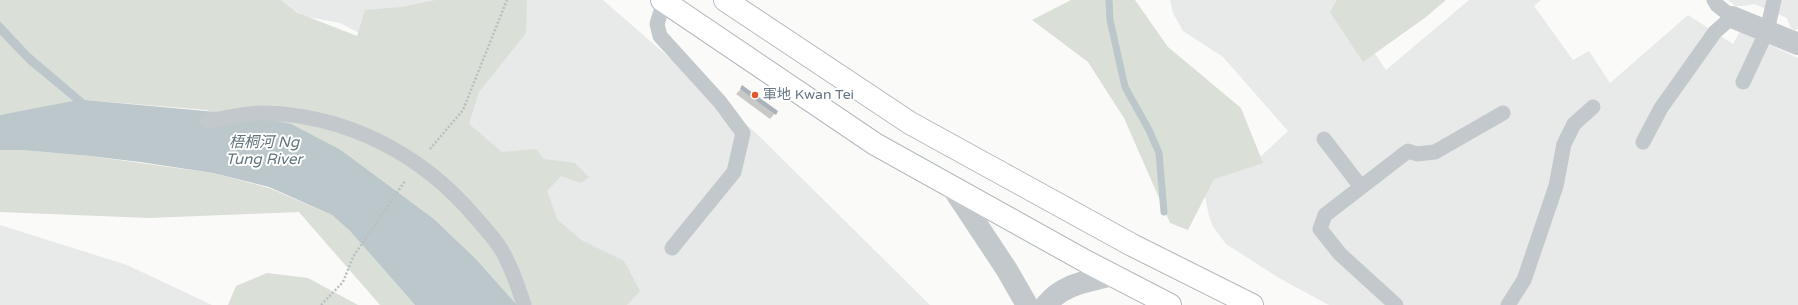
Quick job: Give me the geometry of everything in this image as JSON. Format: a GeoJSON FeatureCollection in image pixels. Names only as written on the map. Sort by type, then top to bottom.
{"type":"FeatureCollection","features":[{"type":"Feature","properties":{"kind":"main road"},"geometry":{"type":"LineString","coordinates":[[725,0],[910,123],[1132,245],[1252,305]]}},
{"type":"Feature","properties":{"kind":"main road"},"geometry":{"type":"LineString","coordinates":[[663,1],[875,144],[1170,305]]}},
{"type":"Feature","properties":{"kind":"street"},"geometry":{"type":"LineString","coordinates":[[1732,17],[1798,44]]}},
{"type":"Feature","properties":{"kind":"street"},"geometry":{"type":"LineString","coordinates":[[952,187],[1007,270],[1027,305]]}},
{"type":"Feature","properties":{"kind":"street"},"geometry":{"type":"LineString","coordinates":[[1046,305],[1060,290],[1068,286],[1113,275]]}},
{"type":"Feature","properties":{"kind":"lane"},"geometry":{"type":"LineString","coordinates":[[1643,142],[1661,108],[1711,38],[1732,17],[1717,5],[1714,0]]}},
{"type":"Feature","properties":{"kind":"lane"},"geometry":{"type":"LineString","coordinates":[[1742,82],[1767,31],[1774,0]]}},
{"type":"Feature","properties":{"kind":"lane"},"geometry":{"type":"LineString","coordinates":[[663,1],[657,24],[660,36],[720,102],[742,133],[734,172],[672,248]]}},
{"type":"Feature","properties":{"kind":"lane"},"geometry":{"type":"LineString","coordinates":[[1508,305],[1524,280],[1556,186],[1564,144],[1574,124],[1593,107]]}},
{"type":"Feature","properties":{"kind":"lane"},"geometry":{"type":"LineString","coordinates":[[207,121],[263,113],[324,120],[348,127],[402,152],[414,168],[456,196],[501,249],[510,267],[524,305]]}},
{"type":"Feature","properties":{"kind":"lane"},"geometry":{"type":"LineString","coordinates":[[1396,305],[1340,254],[1320,229],[1325,215],[1408,151],[1417,154],[1435,152],[1503,113]]}},
{"type":"Feature","properties":{"kind":"lane"},"geometry":{"type":"LineString","coordinates":[[1324,139],[1361,187]]}},
{"type":"Feature","properties":{"kind":"path"},"geometry":{"type":"LineString","coordinates":[[321,305],[343,282],[354,257],[414,168],[463,110],[507,0]]}},
{"type":"Feature","properties":{"kind":"shaded area"},"geometry":{"type":"Polygon","coordinates":[[[0,0],[281,0],[298,13],[357,36],[365,10],[401,7],[436,0],[527,0],[526,33],[479,92],[469,124],[502,152],[536,149],[544,159],[575,163],[589,177],[581,183],[561,176],[547,191],[557,219],[581,240],[624,261],[640,291],[627,305],[517,305],[476,259],[434,219],[341,150],[206,110],[85,100],[30,53],[0,21],[0,0]]]}},
{"type":"Feature","properties":{"kind":"shaded area"},"geometry":{"type":"Polygon","coordinates":[[[281,0],[471,0],[367,37],[340,23],[303,16],[281,0]]]}},
{"type":"Feature","properties":{"kind":"shaded area"},"geometry":{"type":"Polygon","coordinates":[[[527,0],[603,0],[756,133],[930,305],[605,305],[459,129],[527,0]]]}},
{"type":"Feature","properties":{"kind":"shaded area"},"geometry":{"type":"Polygon","coordinates":[[[1071,0],[1135,0],[1168,47],[1241,108],[1263,163],[1214,179],[1188,230],[1170,223],[1124,118],[1088,62],[1032,20],[1071,0]]]}},
{"type":"Feature","properties":{"kind":"shaded area"},"geometry":{"type":"Polygon","coordinates":[[[1170,0],[1338,0],[1386,70],[1469,0],[1541,0],[1534,6],[1573,60],[1589,51],[1610,83],[1688,15],[1733,44],[1740,31],[1798,58],[1798,305],[1329,305],[1279,278],[1226,244],[1213,227],[1209,216],[1199,168],[1260,157],[1288,131],[1223,57],[1183,31],[1173,13],[1170,0]]]}},
{"type":"Feature","properties":{"kind":"shaded area"},"geometry":{"type":"Polygon","coordinates":[[[1337,0],[1446,0],[1426,17],[1363,62],[1330,12],[1337,0]]]}},
{"type":"Feature","properties":{"kind":"shaded area"},"geometry":{"type":"Polygon","coordinates":[[[1728,0],[1798,0],[1798,28],[1795,31],[1790,27],[1787,18],[1754,4],[1735,6],[1728,0]]]}},
{"type":"Feature","properties":{"kind":"shaded area"},"geometry":{"type":"Polygon","coordinates":[[[0,35],[28,64],[74,102],[0,115],[0,35]]]}},
{"type":"Feature","properties":{"kind":"shaded area"},"geometry":{"type":"Polygon","coordinates":[[[0,150],[22,150],[90,156],[213,173],[269,188],[332,215],[350,231],[415,305],[380,305],[299,212],[149,218],[0,212],[0,150]]]}},
{"type":"Feature","properties":{"kind":"shaded area"},"geometry":{"type":"Polygon","coordinates":[[[0,225],[127,265],[212,305],[0,305],[0,225]]]}},
{"type":"Feature","properties":{"kind":"shaded area"},"geometry":{"type":"Polygon","coordinates":[[[267,273],[308,278],[358,305],[228,305],[236,286],[267,273]]]}},
{"type":"Feature","properties":{"kind":"water","name":"梧桐河 Ng Tung River"},"geometry":{"type":"Polygon","coordinates":[[[0,21],[30,53],[85,100],[249,115],[291,124],[341,150],[434,219],[476,259],[517,305],[415,305],[350,231],[332,215],[269,187],[213,173],[140,162],[22,150],[0,150],[0,115],[73,101],[28,64],[0,35],[0,21]]]}},
{"type":"Feature","properties":{"kind":"building"},"geometry":{"type":"Polygon","coordinates":[[[742,85],[778,111],[776,115],[740,89],[742,85]]]}},
{"type":"Feature","properties":{"kind":"waterway"},"geometry":{"type":"LineString","coordinates":[[1109,0],[1110,20],[1125,87],[1149,130],[1159,153],[1164,212]]}},
{"type":"Feature","properties":{"kind":"place","name":"軍地 Kwan Tei"},"geometry":{"type":"Point","coordinates":[755,95]}}]}
